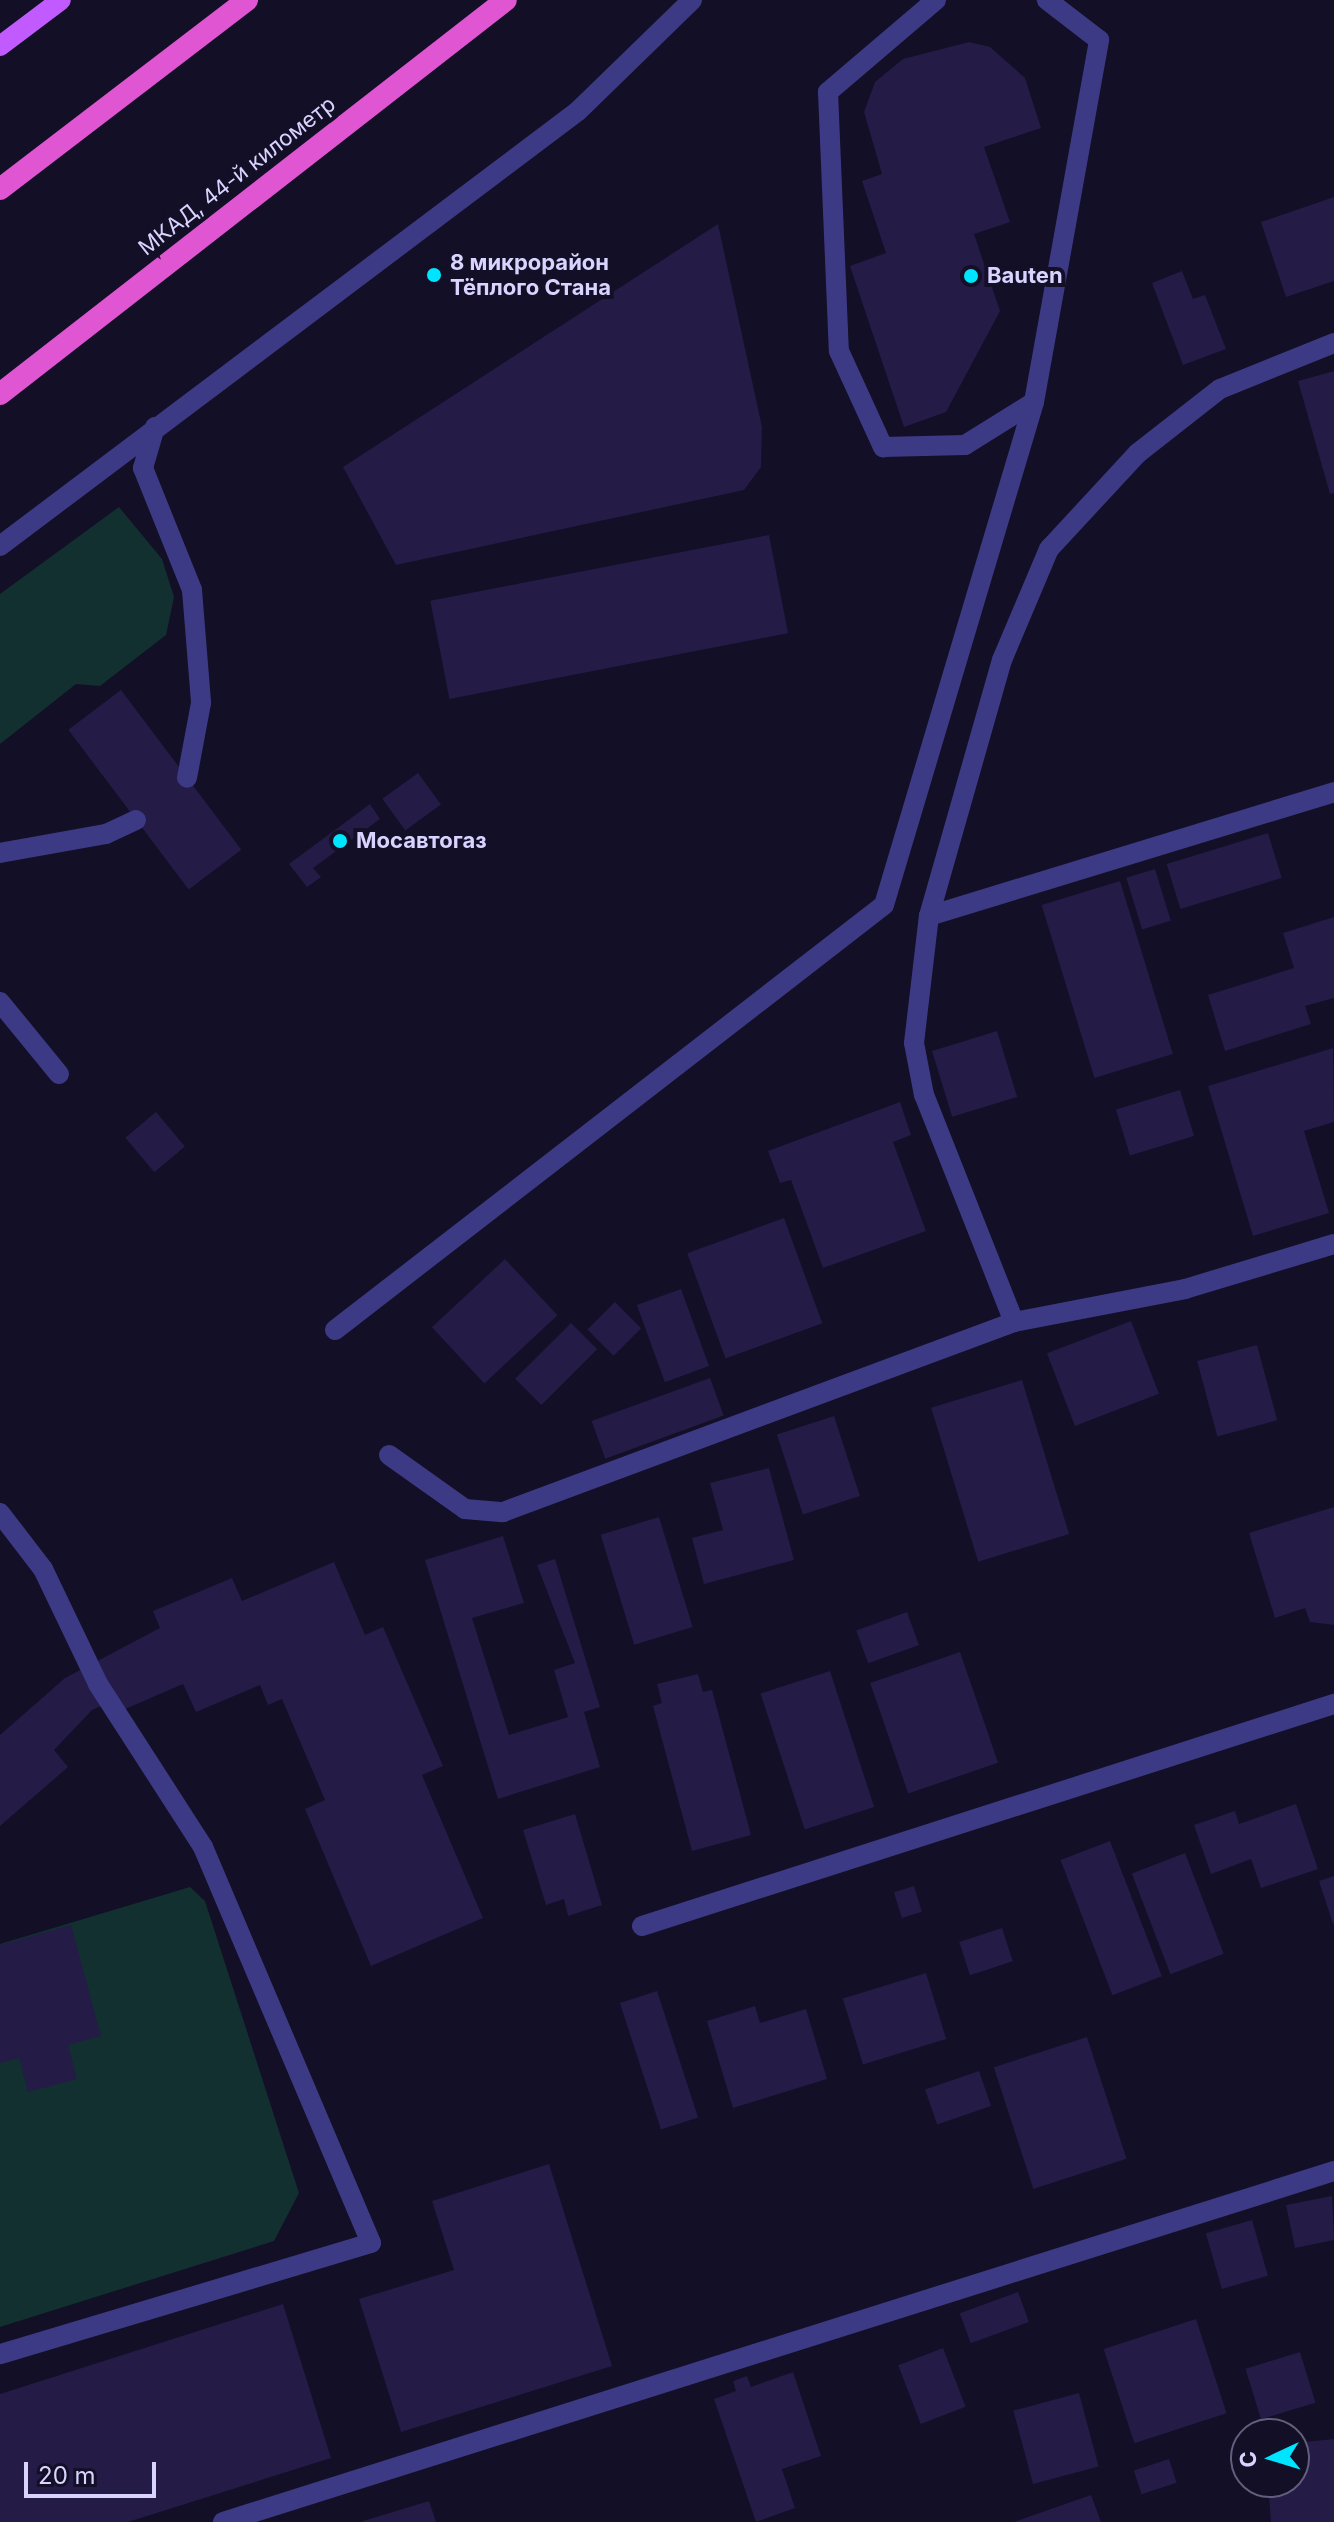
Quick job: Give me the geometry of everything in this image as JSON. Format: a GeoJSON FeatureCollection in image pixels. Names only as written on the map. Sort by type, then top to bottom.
{"type":"FeatureCollection","features":[{"type":"Feature","properties":{"kind":"highway"},"geometry":{"type":"LineString","coordinates":[[0,189],[247,0]]}},
{"type":"Feature","properties":{"kind":"highway","name":"МКАД, 44-й километр"},"geometry":{"type":"LineString","coordinates":[[0,394],[506,0]]}},
{"type":"Feature","properties":{"kind":"main road"},"geometry":{"type":"LineString","coordinates":[[0,46],[61,0]]}},
{"type":"Feature","properties":{"kind":"street"},"geometry":{"type":"LineString","coordinates":[[0,546],[578,111],[692,0]]}},
{"type":"Feature","properties":{"kind":"street"},"geometry":{"type":"LineString","coordinates":[[936,0],[828,92],[839,351],[883,447],[965,445],[1034,402]]}},
{"type":"Feature","properties":{"kind":"street"},"geometry":{"type":"LineString","coordinates":[[335,1330],[884,905],[1034,402],[1099,40],[1047,0]]}},
{"type":"Feature","properties":{"kind":"street"},"geometry":{"type":"LineString","coordinates":[[1014,1322],[924,1095],[914,1043],[929,916],[1002,660],[1049,549],[1138,453],[1220,389],[1334,343]]}},
{"type":"Feature","properties":{"kind":"street"},"geometry":{"type":"LineString","coordinates":[[155,427],[143,468],[192,590],[201,703],[187,778]]}},
{"type":"Feature","properties":{"kind":"street"},"geometry":{"type":"LineString","coordinates":[[929,916],[1334,792]]}},
{"type":"Feature","properties":{"kind":"street"},"geometry":{"type":"LineString","coordinates":[[0,853],[106,834],[136,820]]}},
{"type":"Feature","properties":{"kind":"street"},"geometry":{"type":"LineString","coordinates":[[0,1002],[59,1074]]}},
{"type":"Feature","properties":{"kind":"street"},"geometry":{"type":"LineString","coordinates":[[389,1455],[465,1509],[503,1512],[1014,1322],[1185,1289],[1334,1244]]}},
{"type":"Feature","properties":{"kind":"street"},"geometry":{"type":"LineString","coordinates":[[0,1513],[43,1569],[98,1684],[203,1847],[371,2243],[0,2354]]}},
{"type":"Feature","properties":{"kind":"street"},"geometry":{"type":"LineString","coordinates":[[642,1926],[1334,1704]]}},
{"type":"Feature","properties":{"kind":"street"},"geometry":{"type":"LineString","coordinates":[[223,2522],[1334,2171]]}},
{"type":"Feature","properties":{"kind":"green space"},"geometry":{"type":"Polygon","coordinates":[[[119,507],[162,559],[174,597],[166,635],[100,686],[76,684],[0,744],[0,594],[119,507]]]}},
{"type":"Feature","properties":{"kind":"green space"},"geometry":{"type":"Polygon","coordinates":[[[190,1887],[205,1901],[299,2193],[274,2241],[0,2327],[0,1944],[190,1887]]]}},
{"type":"Feature","properties":{"kind":"building"},"geometry":{"type":"Polygon","coordinates":[[[969,42],[990,47],[1025,78],[1041,128],[984,147],[1010,222],[974,234],[1000,311],[946,412],[904,427],[850,266],[886,253],[862,181],[882,174],[864,112],[875,82],[903,59],[969,42]]]}},
{"type":"Feature","properties":{"kind":"building"},"geometry":{"type":"Polygon","coordinates":[[[1334,197],[1334,281],[1286,297],[1261,222],[1334,197]]]}},
{"type":"Feature","properties":{"kind":"building"},"geometry":{"type":"Polygon","coordinates":[[[718,224],[762,427],[761,467],[744,490],[396,565],[343,467],[718,224]]]}},
{"type":"Feature","properties":{"kind":"building"},"geometry":{"type":"Polygon","coordinates":[[[1182,271],[1193,299],[1205,295],[1226,349],[1183,365],[1152,283],[1182,271]]]}},
{"type":"Feature","properties":{"kind":"building"},"geometry":{"type":"Polygon","coordinates":[[[1334,371],[1334,493],[1330,494],[1298,381],[1334,371]]]}},
{"type":"Feature","properties":{"kind":"building"},"geometry":{"type":"Polygon","coordinates":[[[769,535],[788,633],[449,699],[430,601],[769,535]]]}},
{"type":"Feature","properties":{"kind":"building"},"geometry":{"type":"Polygon","coordinates":[[[121,690],[241,850],[189,889],[68,730],[121,690]]]}},
{"type":"Feature","properties":{"kind":"building"},"geometry":{"type":"Polygon","coordinates":[[[418,773],[441,805],[405,830],[382,799],[418,773]]]}},
{"type":"Feature","properties":{"kind":"building"},"geometry":{"type":"Polygon","coordinates":[[[370,804],[380,819],[313,868],[321,877],[307,887],[289,864],[370,804]]]}},
{"type":"Feature","properties":{"kind":"building"},"geometry":{"type":"Polygon","coordinates":[[[1268,833],[1282,878],[1180,909],[1167,864],[1268,833]]]}},
{"type":"Feature","properties":{"kind":"building"},"geometry":{"type":"Polygon","coordinates":[[[1155,869],[1171,921],[1142,929],[1126,878],[1155,869]]]}},
{"type":"Feature","properties":{"kind":"building"},"geometry":{"type":"Polygon","coordinates":[[[1120,881],[1173,1054],[1095,1078],[1042,905],[1120,881]]]}},
{"type":"Feature","properties":{"kind":"building"},"geometry":{"type":"Polygon","coordinates":[[[1334,917],[1334,998],[1305,1006],[1311,1024],[1225,1051],[1208,995],[1294,968],[1283,933],[1334,917]]]}},
{"type":"Feature","properties":{"kind":"building"},"geometry":{"type":"Polygon","coordinates":[[[997,1031],[1017,1097],[952,1117],[932,1051],[997,1031]]]}},
{"type":"Feature","properties":{"kind":"building"},"geometry":{"type":"Polygon","coordinates":[[[1333,1048],[1334,1122],[1304,1131],[1329,1213],[1253,1236],[1208,1086],[1333,1048]]]}},
{"type":"Feature","properties":{"kind":"building"},"geometry":{"type":"Polygon","coordinates":[[[1180,1090],[1194,1136],[1130,1155],[1116,1110],[1180,1090]]]}},
{"type":"Feature","properties":{"kind":"building"},"geometry":{"type":"Polygon","coordinates":[[[900,1102],[911,1135],[893,1142],[926,1231],[823,1268],[791,1180],[780,1183],[768,1151],[900,1102]]]}},
{"type":"Feature","properties":{"kind":"building"},"geometry":{"type":"Polygon","coordinates":[[[156,1112],[185,1146],[154,1172],[125,1138],[156,1112]]]}},
{"type":"Feature","properties":{"kind":"building"},"geometry":{"type":"Polygon","coordinates":[[[784,1218],[822,1323],[726,1358],[687,1253],[784,1218]]]}},
{"type":"Feature","properties":{"kind":"building"},"geometry":{"type":"Polygon","coordinates":[[[505,1259],[558,1315],[484,1384],[432,1327],[505,1259]]]}},
{"type":"Feature","properties":{"kind":"building"},"geometry":{"type":"Polygon","coordinates":[[[681,1289],[709,1366],[665,1382],[637,1305],[681,1289]]]}},
{"type":"Feature","properties":{"kind":"building"},"geometry":{"type":"Polygon","coordinates":[[[615,1302],[641,1328],[614,1356],[587,1330],[615,1302]]]}},
{"type":"Feature","properties":{"kind":"building"},"geometry":{"type":"Polygon","coordinates":[[[1131,1321],[1159,1394],[1075,1426],[1047,1353],[1131,1321]]]}},
{"type":"Feature","properties":{"kind":"building"},"geometry":{"type":"Polygon","coordinates":[[[571,1323],[597,1349],[541,1405],[515,1379],[571,1323]]]}},
{"type":"Feature","properties":{"kind":"building"},"geometry":{"type":"Polygon","coordinates":[[[1257,1345],[1277,1420],[1217,1436],[1197,1361],[1257,1345]]]}},
{"type":"Feature","properties":{"kind":"building"},"geometry":{"type":"Polygon","coordinates":[[[710,1378],[724,1416],[605,1459],[592,1421],[710,1378]]]}},
{"type":"Feature","properties":{"kind":"building"},"geometry":{"type":"Polygon","coordinates":[[[1022,1380],[1069,1534],[978,1562],[931,1408],[1022,1380]]]}},
{"type":"Feature","properties":{"kind":"building"},"geometry":{"type":"Polygon","coordinates":[[[834,1416],[860,1496],[803,1514],[777,1435],[834,1416]]]}},
{"type":"Feature","properties":{"kind":"building"},"geometry":{"type":"Polygon","coordinates":[[[769,1468],[794,1560],[704,1584],[692,1538],[723,1530],[710,1483],[769,1468]]]}},
{"type":"Feature","properties":{"kind":"building"},"geometry":{"type":"Polygon","coordinates":[[[1334,1507],[1334,1625],[1310,1622],[1305,1608],[1275,1618],[1249,1533],[1334,1507]]]}},
{"type":"Feature","properties":{"kind":"building"},"geometry":{"type":"Polygon","coordinates":[[[659,1517],[693,1627],[634,1645],[601,1535],[659,1517]]]}},
{"type":"Feature","properties":{"kind":"building"},"geometry":{"type":"Polygon","coordinates":[[[503,1536],[524,1603],[472,1618],[509,1735],[568,1717],[554,1670],[575,1663],[537,1565],[555,1559],[600,1707],[584,1712],[600,1767],[498,1799],[425,1560],[503,1536]]]}},
{"type":"Feature","properties":{"kind":"building"},"geometry":{"type":"Polygon","coordinates":[[[334,1562],[365,1635],[383,1627],[443,1766],[422,1775],[483,1918],[371,1966],[305,1809],[325,1800],[282,1699],[268,1705],[260,1685],[196,1712],[183,1684],[123,1710],[118,1699],[92,1710],[54,1750],[68,1767],[0,1826],[0,1735],[65,1678],[160,1628],[153,1611],[232,1578],[242,1601],[334,1562]]]}},
{"type":"Feature","properties":{"kind":"building"},"geometry":{"type":"Polygon","coordinates":[[[907,1612],[919,1645],[868,1663],[856,1630],[907,1612]]]}},
{"type":"Feature","properties":{"kind":"building"},"geometry":{"type":"Polygon","coordinates":[[[960,1652],[998,1763],[908,1794],[870,1683],[960,1652]]]}},
{"type":"Feature","properties":{"kind":"building"},"geometry":{"type":"Polygon","coordinates":[[[830,1671],[874,1807],[805,1830],[761,1694],[830,1671]]]}},
{"type":"Feature","properties":{"kind":"building"},"geometry":{"type":"Polygon","coordinates":[[[698,1674],[703,1692],[712,1690],[751,1835],[692,1851],[653,1706],[662,1703],[657,1684],[698,1674]]]}},
{"type":"Feature","properties":{"kind":"building"},"geometry":{"type":"Polygon","coordinates":[[[1296,1804],[1318,1869],[1261,1888],[1251,1859],[1211,1874],[1194,1825],[1235,1811],[1239,1824],[1296,1804]]]}},
{"type":"Feature","properties":{"kind":"building"},"geometry":{"type":"Polygon","coordinates":[[[575,1814],[602,1905],[568,1916],[564,1899],[546,1905],[523,1830],[575,1814]]]}},
{"type":"Feature","properties":{"kind":"building"},"geometry":{"type":"Polygon","coordinates":[[[1110,1841],[1162,1976],[1112,1995],[1061,1860],[1110,1841]]]}},
{"type":"Feature","properties":{"kind":"building"},"geometry":{"type":"Polygon","coordinates":[[[1185,1853],[1224,1954],[1170,1974],[1132,1873],[1185,1853]]]}},
{"type":"Feature","properties":{"kind":"building"},"geometry":{"type":"Polygon","coordinates":[[[1334,1876],[1334,1924],[1333,1924],[1319,1881],[1334,1876]]]}},
{"type":"Feature","properties":{"kind":"building"},"geometry":{"type":"Polygon","coordinates":[[[914,1886],[922,1912],[902,1918],[894,1892],[914,1886]]]}},
{"type":"Feature","properties":{"kind":"building"},"geometry":{"type":"Polygon","coordinates":[[[71,1925],[101,2036],[68,2045],[77,2079],[28,2092],[19,2058],[0,2063],[0,1945],[71,1925]]]}},
{"type":"Feature","properties":{"kind":"building"},"geometry":{"type":"Polygon","coordinates":[[[1002,1928],[1013,1961],[970,1975],[959,1942],[1002,1928]]]}},
{"type":"Feature","properties":{"kind":"building"},"geometry":{"type":"Polygon","coordinates":[[[926,1973],[946,2039],[863,2064],[843,1998],[926,1973]]]}},
{"type":"Feature","properties":{"kind":"building"},"geometry":{"type":"Polygon","coordinates":[[[657,1991],[698,2117],[661,2130],[620,2003],[657,1991]]]}},
{"type":"Feature","properties":{"kind":"building"},"geometry":{"type":"Polygon","coordinates":[[[755,2006],[760,2023],[806,2009],[827,2079],[733,2108],[707,2021],[755,2006]]]}},
{"type":"Feature","properties":{"kind":"building"},"geometry":{"type":"Polygon","coordinates":[[[1087,2037],[1127,2159],[1033,2189],[994,2067],[1087,2037]]]}},
{"type":"Feature","properties":{"kind":"building"},"geometry":{"type":"Polygon","coordinates":[[[979,2071],[991,2106],[937,2125],[925,2090],[979,2071]]]}},
{"type":"Feature","properties":{"kind":"building"},"geometry":{"type":"Polygon","coordinates":[[[549,2164],[612,2366],[401,2432],[359,2299],[454,2270],[432,2201],[549,2164]]]}},
{"type":"Feature","properties":{"kind":"building"},"geometry":{"type":"Polygon","coordinates":[[[1332,2196],[1334,2240],[1295,2248],[1286,2205],[1332,2196]]]}},
{"type":"Feature","properties":{"kind":"building"},"geometry":{"type":"Polygon","coordinates":[[[1252,2220],[1268,2276],[1222,2289],[1206,2233],[1252,2220]]]}},
{"type":"Feature","properties":{"kind":"building"},"geometry":{"type":"Polygon","coordinates":[[[1018,2292],[1029,2322],[971,2343],[960,2313],[1018,2292]]]}},
{"type":"Feature","properties":{"kind":"building"},"geometry":{"type":"Polygon","coordinates":[[[283,2304],[331,2458],[128,2522],[0,2522],[0,2394],[283,2304]]]}},
{"type":"Feature","properties":{"kind":"building"},"geometry":{"type":"Polygon","coordinates":[[[1196,2319],[1227,2413],[1134,2443],[1104,2349],[1196,2319]]]}},
{"type":"Feature","properties":{"kind":"building"},"geometry":{"type":"Polygon","coordinates":[[[943,2348],[966,2407],[921,2424],[898,2365],[943,2348]]]}},
{"type":"Feature","properties":{"kind":"building"},"geometry":{"type":"Polygon","coordinates":[[[1300,2352],[1315,2403],[1261,2418],[1245,2369],[1300,2352]]]}},
{"type":"Feature","properties":{"kind":"building"},"geometry":{"type":"Polygon","coordinates":[[[793,2372],[821,2456],[782,2469],[795,2508],[756,2522],[714,2399],[736,2391],[733,2381],[747,2376],[751,2387],[793,2372]]]}},
{"type":"Feature","properties":{"kind":"building"},"geometry":{"type":"Polygon","coordinates":[[[1079,2393],[1099,2466],[1033,2484],[1013,2411],[1079,2393]]]}},
{"type":"Feature","properties":{"kind":"building"},"geometry":{"type":"Polygon","coordinates":[[[1334,2439],[1334,2522],[1271,2522],[1269,2498],[1310,2498],[1310,2441],[1334,2439]]]}},
{"type":"Feature","properties":{"kind":"building"},"geometry":{"type":"Polygon","coordinates":[[[1169,2459],[1177,2483],[1142,2494],[1134,2470],[1169,2459]]]}},
{"type":"Feature","properties":{"kind":"building"},"geometry":{"type":"Polygon","coordinates":[[[1091,2495],[1101,2522],[1014,2522],[1091,2495]]]}},
{"type":"Feature","properties":{"kind":"building"},"geometry":{"type":"Polygon","coordinates":[[[429,2501],[436,2522],[363,2522],[363,2521],[429,2501]]]}},
{"type":"Feature","properties":{"kind":"place","name":"8 микрорайон Тёплого Стана"},"geometry":{"type":"Point","coordinates":[434,275]}},
{"type":"Feature","properties":{"kind":"place","name":"Bauten"},"geometry":{"type":"Point","coordinates":[971,276]}},
{"type":"Feature","properties":{"kind":"place","name":"Мосавтогаз"},"geometry":{"type":"Point","coordinates":[340,841]}}]}
